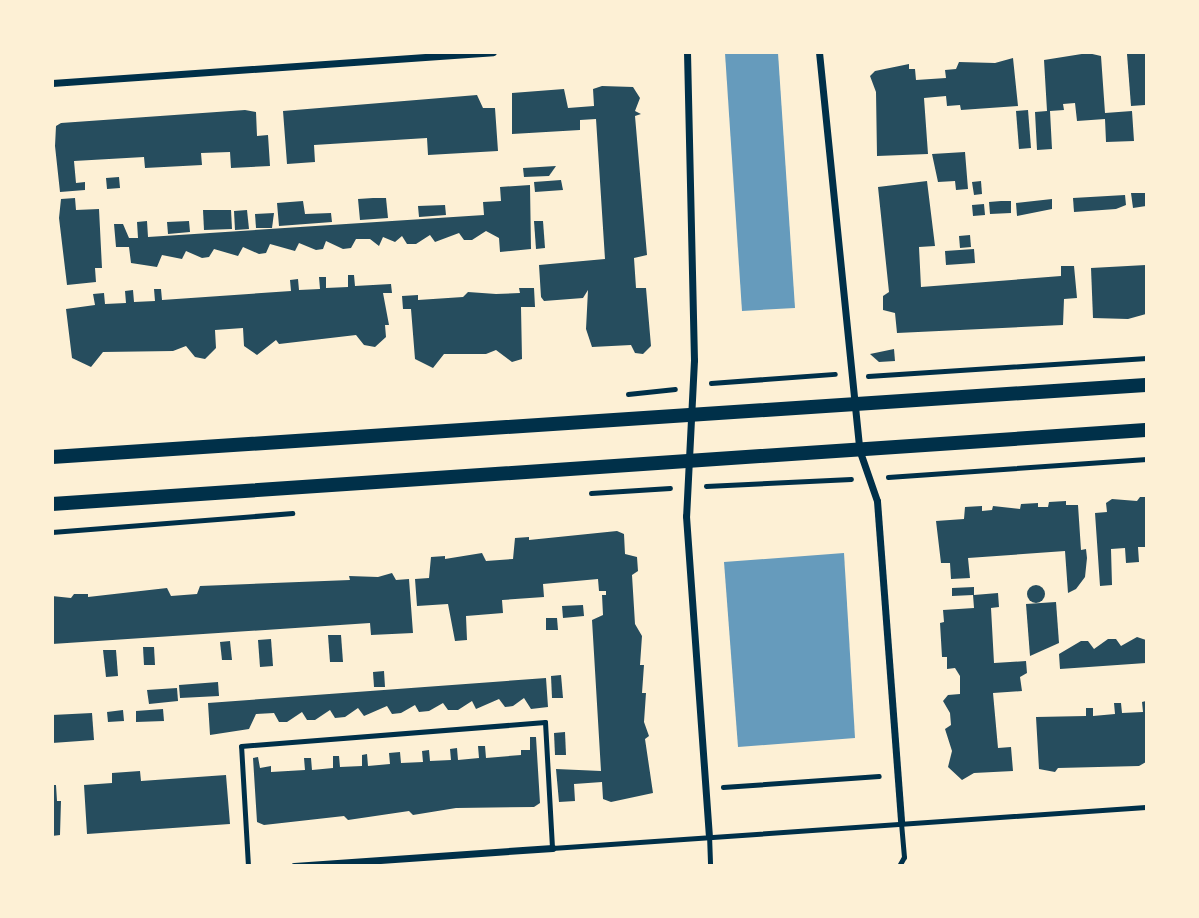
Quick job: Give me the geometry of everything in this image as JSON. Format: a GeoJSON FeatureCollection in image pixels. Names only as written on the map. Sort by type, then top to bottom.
{"type":"FeatureCollection","features":[{"type":"Feature","properties":{"kind":"main road"},"geometry":{"type":"LineString","coordinates":[[52,457],[1146,385]]}},
{"type":"Feature","properties":{"kind":"main road"},"geometry":{"type":"LineString","coordinates":[[52,504],[1146,430]]}},
{"type":"Feature","properties":{"kind":"street"},"geometry":{"type":"LineString","coordinates":[[52,83],[493,52]]}},
{"type":"Feature","properties":{"kind":"street"},"geometry":{"type":"LineString","coordinates":[[687,52],[692,386],[686,487],[709,834]]}},
{"type":"Feature","properties":{"kind":"street"},"geometry":{"type":"LineString","coordinates":[[819,52],[859,449],[872,478],[901,822]]}},
{"type":"Feature","properties":{"kind":"street"},"geometry":{"type":"LineString","coordinates":[[294,866],[409,862],[552,848]]}},
{"type":"Feature","properties":{"kind":"lane"},"geometry":{"type":"LineString","coordinates":[[248,866],[241,746],[545,722],[552,848],[709,834],[1146,807]]}},
{"type":"Feature","properties":{"kind":"lane"},"geometry":{"type":"LineString","coordinates":[[899,866],[904,857],[901,822]]}},
{"type":"Feature","properties":{"kind":"lane"},"geometry":{"type":"LineString","coordinates":[[709,834],[710,866]]}},
{"type":"Feature","properties":{"kind":"path"},"geometry":{"type":"LineString","coordinates":[[615,396],[692,386],[1146,358]]}},
{"type":"Feature","properties":{"kind":"path"},"geometry":{"type":"LineString","coordinates":[[589,493],[872,478],[1146,459]]}},
{"type":"Feature","properties":{"kind":"path"},"geometry":{"type":"LineString","coordinates":[[52,531],[302,512]]}},
{"type":"Feature","properties":{"kind":"path"},"geometry":{"type":"LineString","coordinates":[[705,788],[897,774]]}},
{"type":"Feature","properties":{"kind":"water"},"geometry":{"type":"Polygon","coordinates":[[[725,53],[778,53],[795,308],[742,311],[725,53]]]}},
{"type":"Feature","properties":{"kind":"water"},"geometry":{"type":"Polygon","coordinates":[[[844,553],[855,738],[738,747],[724,562],[844,553]]]}},
{"type":"Feature","properties":{"kind":"building"},"geometry":{"type":"Polygon","coordinates":[[[1146,52],[1145,105],[1131,106],[1127,54],[1146,52]]]}},
{"type":"Feature","properties":{"kind":"building"},"geometry":{"type":"Polygon","coordinates":[[[1088,53],[1101,56],[1105,113],[1132,111],[1134,141],[1106,142],[1105,119],[1077,121],[1075,103],[1063,104],[1064,110],[1050,111],[1052,149],[1037,150],[1035,112],[1047,111],[1044,60],[1088,53]]]}},
{"type":"Feature","properties":{"kind":"building"},"geometry":{"type":"Polygon","coordinates":[[[1013,58],[1018,106],[961,110],[960,105],[947,106],[946,96],[924,98],[928,154],[877,156],[876,92],[870,76],[875,71],[909,64],[909,69],[915,69],[916,80],[946,78],[945,70],[956,69],[959,62],[995,63],[1013,58]]]}},
{"type":"Feature","properties":{"kind":"building"},"geometry":{"type":"Polygon","coordinates":[[[602,86],[633,87],[640,98],[635,111],[641,114],[635,116],[647,255],[634,258],[636,288],[646,288],[651,346],[643,354],[635,353],[631,345],[592,347],[586,329],[588,290],[583,298],[544,301],[541,297],[539,265],[605,259],[596,119],[580,120],[580,130],[512,134],[512,93],[564,89],[568,108],[594,106],[593,89],[602,86]]]}},
{"type":"Feature","properties":{"kind":"building"},"geometry":{"type":"Polygon","coordinates":[[[477,95],[483,108],[495,108],[498,151],[428,155],[427,138],[314,145],[315,162],[287,164],[283,111],[477,95]]]}},
{"type":"Feature","properties":{"kind":"building"},"geometry":{"type":"Polygon","coordinates":[[[245,110],[256,112],[257,136],[268,135],[270,166],[231,168],[230,152],[201,153],[202,165],[145,168],[144,157],[74,161],[76,183],[85,182],[85,190],[60,192],[55,146],[56,126],[61,123],[245,110]]]}},
{"type":"Feature","properties":{"kind":"building"},"geometry":{"type":"Polygon","coordinates":[[[1028,110],[1031,148],[1019,149],[1016,111],[1028,110]]]}},
{"type":"Feature","properties":{"kind":"building"},"geometry":{"type":"Polygon","coordinates":[[[965,152],[968,189],[956,190],[955,181],[938,182],[932,154],[965,152]]]}},
{"type":"Feature","properties":{"kind":"building"},"geometry":{"type":"Polygon","coordinates":[[[556,166],[549,176],[524,177],[523,168],[556,166]]]}},
{"type":"Feature","properties":{"kind":"building"},"geometry":{"type":"Polygon","coordinates":[[[119,177],[120,188],[107,189],[106,178],[119,177]]]}},
{"type":"Feature","properties":{"kind":"building"},"geometry":{"type":"Polygon","coordinates":[[[561,180],[563,190],[535,192],[534,182],[561,180]]]}},
{"type":"Feature","properties":{"kind":"building"},"geometry":{"type":"Polygon","coordinates":[[[927,181],[935,246],[919,247],[921,287],[1061,276],[1061,266],[1074,266],[1077,298],[1064,299],[1063,325],[897,333],[895,313],[883,310],[883,296],[889,292],[878,187],[927,181]]]}},
{"type":"Feature","properties":{"kind":"building"},"geometry":{"type":"Polygon","coordinates":[[[981,181],[982,194],[974,195],[972,182],[981,181]]]}},
{"type":"Feature","properties":{"kind":"building"},"geometry":{"type":"Polygon","coordinates":[[[530,185],[531,249],[500,252],[499,238],[486,231],[472,240],[464,240],[459,233],[435,242],[430,235],[416,244],[407,244],[402,236],[395,242],[383,237],[379,246],[370,239],[356,239],[351,248],[343,249],[326,241],[323,249],[316,250],[299,243],[295,251],[270,244],[266,253],[259,254],[243,247],[238,256],[214,249],[209,257],[202,258],[186,251],[182,259],[162,255],[157,267],[131,263],[129,247],[116,247],[114,224],[123,224],[129,238],[138,238],[137,222],[147,221],[148,237],[484,215],[483,202],[501,201],[500,187],[530,185]]]}},
{"type":"Feature","properties":{"kind":"building"},"geometry":{"type":"Polygon","coordinates":[[[1131,193],[1146,193],[1146,206],[1133,208],[1131,193]]]}},
{"type":"Feature","properties":{"kind":"building"},"geometry":{"type":"Polygon","coordinates":[[[1125,195],[1126,205],[1116,209],[1074,212],[1073,198],[1125,195]]]}},
{"type":"Feature","properties":{"kind":"building"},"geometry":{"type":"Polygon","coordinates":[[[75,198],[76,210],[99,209],[102,268],[95,268],[96,282],[67,285],[59,218],[61,199],[75,198]]]}},
{"type":"Feature","properties":{"kind":"building"},"geometry":{"type":"Polygon","coordinates":[[[386,198],[388,218],[360,220],[358,199],[386,198]]]}},
{"type":"Feature","properties":{"kind":"building"},"geometry":{"type":"Polygon","coordinates":[[[1052,199],[1052,209],[1017,216],[1016,203],[1052,199]]]}},
{"type":"Feature","properties":{"kind":"building"},"geometry":{"type":"Polygon","coordinates":[[[303,201],[305,214],[331,213],[332,222],[279,226],[277,203],[303,201]]]}},
{"type":"Feature","properties":{"kind":"building"},"geometry":{"type":"Polygon","coordinates":[[[1011,201],[1011,213],[990,214],[989,202],[1011,201]]]}},
{"type":"Feature","properties":{"kind":"building"},"geometry":{"type":"Polygon","coordinates":[[[984,204],[985,215],[973,216],[972,205],[984,204]]]}},
{"type":"Feature","properties":{"kind":"building"},"geometry":{"type":"Polygon","coordinates":[[[445,205],[446,215],[419,217],[418,206],[445,205]]]}},
{"type":"Feature","properties":{"kind":"building"},"geometry":{"type":"Polygon","coordinates":[[[203,210],[231,210],[232,229],[204,230],[203,210]]]}},
{"type":"Feature","properties":{"kind":"building"},"geometry":{"type":"Polygon","coordinates":[[[247,210],[249,229],[235,230],[234,211],[247,210]]]}},
{"type":"Feature","properties":{"kind":"building"},"geometry":{"type":"Polygon","coordinates":[[[274,213],[272,228],[256,228],[255,214],[274,213]]]}},
{"type":"Feature","properties":{"kind":"building"},"geometry":{"type":"Polygon","coordinates":[[[189,221],[190,232],[168,234],[167,222],[189,221]]]}},
{"type":"Feature","properties":{"kind":"building"},"geometry":{"type":"Polygon","coordinates":[[[534,221],[543,221],[545,248],[536,249],[534,221]]]}},
{"type":"Feature","properties":{"kind":"building"},"geometry":{"type":"Polygon","coordinates":[[[970,235],[971,247],[960,248],[959,236],[970,235]]]}},
{"type":"Feature","properties":{"kind":"building"},"geometry":{"type":"Polygon","coordinates":[[[974,249],[975,263],[946,265],[945,251],[974,249]]]}},
{"type":"Feature","properties":{"kind":"building"},"geometry":{"type":"Polygon","coordinates":[[[1146,265],[1146,314],[1128,319],[1093,318],[1091,268],[1146,265]]]}},
{"type":"Feature","properties":{"kind":"building"},"geometry":{"type":"Polygon","coordinates":[[[348,275],[354,275],[355,286],[391,284],[392,293],[383,293],[389,325],[385,325],[386,337],[375,347],[364,345],[356,335],[279,344],[276,340],[257,355],[244,346],[243,328],[215,330],[216,348],[205,359],[195,357],[186,346],[173,351],[103,352],[91,367],[72,358],[66,309],[95,305],[93,294],[104,293],[105,304],[126,303],[125,291],[133,290],[134,302],[155,301],[154,289],[161,289],[162,300],[291,291],[290,280],[298,279],[299,290],[320,289],[319,277],[326,277],[326,288],[348,287],[348,275]]]}},
{"type":"Feature","properties":{"kind":"building"},"geometry":{"type":"Polygon","coordinates":[[[519,288],[534,288],[535,307],[521,307],[522,359],[512,362],[496,350],[486,354],[444,354],[433,368],[415,359],[411,309],[403,309],[402,296],[418,295],[418,300],[463,297],[468,292],[520,293],[519,288]]]}},
{"type":"Feature","properties":{"kind":"building"},"geometry":{"type":"Polygon","coordinates":[[[894,349],[895,361],[879,362],[870,354],[894,349]]]}},
{"type":"Feature","properties":{"kind":"building"},"geometry":{"type":"Polygon","coordinates":[[[1140,497],[1146,497],[1146,547],[1138,547],[1139,562],[1126,563],[1125,548],[1111,549],[1112,585],[1100,586],[1095,513],[1107,512],[1106,503],[1112,499],[1137,501],[1140,497]]]}},
{"type":"Feature","properties":{"kind":"building"},"geometry":{"type":"Polygon","coordinates":[[[1066,501],[1066,505],[1078,505],[1081,550],[1086,549],[1087,558],[1085,577],[1076,589],[1068,593],[1065,551],[968,558],[970,578],[951,579],[950,563],[941,563],[936,521],[964,519],[965,507],[982,506],[982,511],[992,510],[993,506],[1020,509],[1021,504],[1038,503],[1038,507],[1048,507],[1049,502],[1066,501]]]}},
{"type":"Feature","properties":{"kind":"building"},"geometry":{"type":"Polygon","coordinates":[[[617,531],[624,534],[625,554],[637,557],[638,571],[632,575],[635,624],[642,636],[640,665],[644,665],[644,722],[649,736],[645,739],[653,793],[611,802],[603,799],[602,782],[574,784],[575,801],[559,802],[556,769],[601,771],[592,620],[603,615],[602,595],[606,595],[606,591],[599,591],[598,579],[543,584],[544,597],[502,600],[503,613],[466,616],[467,640],[455,641],[448,604],[417,606],[415,579],[429,578],[431,557],[445,556],[445,559],[482,553],[486,561],[513,559],[515,538],[529,537],[529,540],[617,531]]]}},
{"type":"Feature","properties":{"kind":"building"},"geometry":{"type":"Polygon","coordinates":[[[392,573],[396,580],[409,579],[413,633],[371,635],[370,623],[52,644],[52,596],[71,598],[74,594],[88,594],[88,597],[167,588],[171,596],[197,594],[200,586],[350,580],[349,576],[378,577],[392,573]]]}},
{"type":"Feature","properties":{"kind":"building"},"geometry":{"type":"Polygon","coordinates":[[[1036,585],[1042,588],[1045,594],[1042,600],[1036,603],[1030,600],[1027,594],[1030,588],[1036,585]]]}},
{"type":"Feature","properties":{"kind":"building"},"geometry":{"type":"Polygon","coordinates":[[[974,587],[974,595],[998,593],[999,607],[991,608],[994,663],[1026,661],[1027,673],[1020,677],[1022,691],[993,693],[998,748],[1011,747],[1013,771],[974,773],[962,780],[948,767],[952,751],[945,729],[951,725],[950,713],[943,701],[948,695],[960,694],[960,676],[955,668],[947,669],[947,657],[942,657],[940,623],[944,622],[943,610],[974,608],[973,595],[952,596],[952,588],[974,587]]]}},
{"type":"Feature","properties":{"kind":"building"},"geometry":{"type":"Polygon","coordinates":[[[1056,602],[1059,643],[1030,656],[1026,604],[1056,602]]]}},
{"type":"Feature","properties":{"kind":"building"},"geometry":{"type":"Polygon","coordinates":[[[583,605],[584,616],[563,618],[562,606],[583,605]]]}},
{"type":"Feature","properties":{"kind":"building"},"geometry":{"type":"Polygon","coordinates":[[[546,618],[557,618],[558,630],[546,630],[546,618]]]}},
{"type":"Feature","properties":{"kind":"building"},"geometry":{"type":"Polygon","coordinates":[[[328,635],[341,635],[343,662],[330,662],[328,635]]]}},
{"type":"Feature","properties":{"kind":"building"},"geometry":{"type":"Polygon","coordinates":[[[1137,637],[1146,640],[1146,663],[1060,669],[1059,654],[1081,641],[1088,641],[1094,649],[1108,639],[1116,639],[1121,646],[1137,637]]]}},
{"type":"Feature","properties":{"kind":"building"},"geometry":{"type":"Polygon","coordinates":[[[271,639],[273,666],[260,667],[258,640],[271,639]]]}},
{"type":"Feature","properties":{"kind":"building"},"geometry":{"type":"Polygon","coordinates":[[[230,641],[232,660],[222,660],[220,642],[230,641]]]}},
{"type":"Feature","properties":{"kind":"building"},"geometry":{"type":"Polygon","coordinates":[[[143,647],[154,647],[155,665],[144,665],[143,647]]]}},
{"type":"Feature","properties":{"kind":"building"},"geometry":{"type":"Polygon","coordinates":[[[103,650],[116,650],[118,676],[106,677],[103,650]]]}},
{"type":"Feature","properties":{"kind":"building"},"geometry":{"type":"Polygon","coordinates":[[[384,671],[385,687],[374,687],[373,672],[384,671]]]}},
{"type":"Feature","properties":{"kind":"building"},"geometry":{"type":"Polygon","coordinates":[[[561,675],[563,698],[552,698],[551,676],[561,675]]]}},
{"type":"Feature","properties":{"kind":"building"},"geometry":{"type":"Polygon","coordinates":[[[546,678],[548,707],[531,709],[524,698],[513,706],[505,707],[499,699],[476,709],[472,701],[458,710],[448,710],[443,703],[429,711],[419,712],[415,705],[401,713],[392,714],[387,706],[364,716],[358,708],[345,717],[335,718],[330,710],[315,720],[307,720],[302,712],[287,722],[279,722],[274,713],[256,714],[249,729],[210,735],[208,703],[546,678]]]}},
{"type":"Feature","properties":{"kind":"building"},"geometry":{"type":"Polygon","coordinates":[[[218,682],[219,696],[180,698],[179,685],[218,682]]]}},
{"type":"Feature","properties":{"kind":"building"},"geometry":{"type":"Polygon","coordinates":[[[177,688],[178,701],[149,704],[147,690],[177,688]]]}},
{"type":"Feature","properties":{"kind":"building"},"geometry":{"type":"Polygon","coordinates":[[[1146,701],[1146,762],[1139,766],[1058,768],[1055,772],[1039,769],[1036,717],[1086,716],[1086,708],[1093,708],[1093,716],[1115,714],[1114,703],[1121,703],[1122,713],[1143,712],[1142,702],[1146,701]]]}},
{"type":"Feature","properties":{"kind":"building"},"geometry":{"type":"Polygon","coordinates":[[[163,709],[164,721],[136,722],[136,711],[163,709]]]}},
{"type":"Feature","properties":{"kind":"building"},"geometry":{"type":"Polygon","coordinates":[[[123,710],[124,721],[108,722],[107,712],[123,710]]]}},
{"type":"Feature","properties":{"kind":"building"},"geometry":{"type":"Polygon","coordinates":[[[92,713],[94,740],[52,743],[52,715],[92,713]]]}},
{"type":"Feature","properties":{"kind":"building"},"geometry":{"type":"Polygon","coordinates":[[[565,732],[566,755],[555,755],[554,733],[565,732]]]}},
{"type":"Feature","properties":{"kind":"building"},"geometry":{"type":"Polygon","coordinates":[[[530,737],[536,737],[540,803],[534,807],[456,808],[413,815],[409,811],[348,820],[344,816],[264,825],[257,822],[253,758],[258,757],[260,768],[271,766],[271,772],[305,770],[304,758],[311,758],[312,770],[333,768],[333,756],[339,756],[340,767],[362,766],[362,755],[367,754],[368,766],[390,764],[389,753],[400,752],[401,763],[423,762],[422,751],[429,750],[430,761],[451,760],[450,749],[457,748],[458,760],[479,758],[478,746],[485,746],[486,758],[521,755],[521,750],[530,750],[530,737]]]}},
{"type":"Feature","properties":{"kind":"building"},"geometry":{"type":"Polygon","coordinates":[[[140,771],[141,781],[226,775],[230,824],[87,834],[84,785],[112,783],[112,773],[140,771]]]}},
{"type":"Feature","properties":{"kind":"building"},"geometry":{"type":"Polygon","coordinates":[[[52,785],[56,785],[57,801],[61,801],[60,835],[52,836],[52,785]]]}}]}
